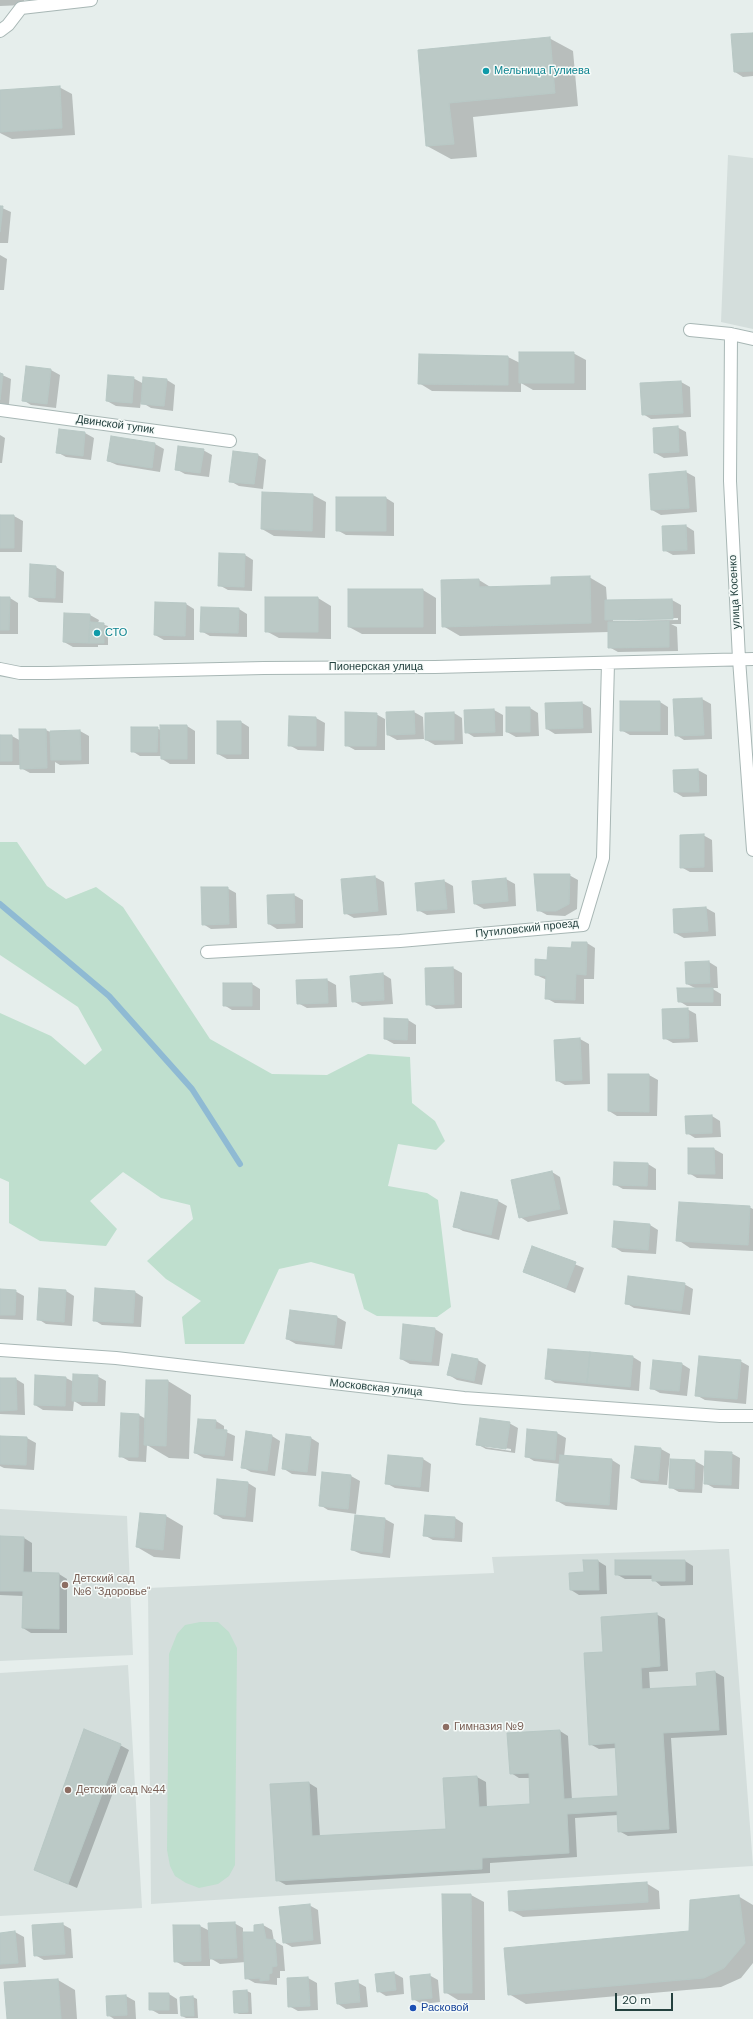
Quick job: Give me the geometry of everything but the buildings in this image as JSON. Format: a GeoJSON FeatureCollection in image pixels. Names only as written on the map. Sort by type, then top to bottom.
{"type":"FeatureCollection","features":[{"type":"Feature","properties":{"kind":"street"},"geometry":{"type":"LineString","coordinates":[[0,31],[8,25],[21,8],[91,0]]}},
{"type":"Feature","properties":{"kind":"street"},"geometry":{"type":"LineString","coordinates":[[690,330],[731,334],[753,339]]}},
{"type":"Feature","properties":{"kind":"street","name":"улица Косенко"},"geometry":{"type":"LineString","coordinates":[[731,334],[730,480],[739,659],[753,850]]}},
{"type":"Feature","properties":{"kind":"street","name":"Двинской тупик"},"geometry":{"type":"LineString","coordinates":[[0,410],[230,441]]}},
{"type":"Feature","properties":{"kind":"street","name":"Пионерская улица"},"geometry":{"type":"LineString","coordinates":[[0,669],[20,672],[46,673],[753,659]]}},
{"type":"Feature","properties":{"kind":"street","name":"Путиловский проезд"},"geometry":{"type":"LineString","coordinates":[[207,952],[400,941],[583,925],[603,858],[608,663]]}},
{"type":"Feature","properties":{"kind":"street","name":"Московская улица"},"geometry":{"type":"LineString","coordinates":[[0,1350],[116,1358],[464,1398],[720,1416],[753,1416]]}},
{"type":"Feature","properties":{"kind":"shaded area"},"geometry":{"type":"Polygon","coordinates":[[[728,155],[753,158],[753,329],[721,322],[728,155]]]}},
{"type":"Feature","properties":{"kind":"shaded area","name":"Детский сад №6 \"Здоровье\""},"geometry":{"type":"Polygon","coordinates":[[[0,1509],[127,1516],[133,1655],[0,1661],[0,1509]]]}},
{"type":"Feature","properties":{"kind":"shaded area","name":"Гимназия №9"},"geometry":{"type":"Polygon","coordinates":[[[729,1549],[753,1866],[151,1904],[148,1588],[494,1573],[492,1557],[729,1549]]]}},
{"type":"Feature","properties":{"kind":"shaded area","name":"Детский сад №44"},"geometry":{"type":"Polygon","coordinates":[[[128,1665],[142,1908],[0,1916],[0,1673],[128,1665]]]}},
{"type":"Feature","properties":{"kind":"green space"},"geometry":{"type":"Polygon","coordinates":[[[0,842],[17,842],[47,886],[66,899],[96,887],[123,907],[210,1039],[272,1074],[327,1075],[368,1054],[410,1057],[412,1103],[435,1121],[445,1141],[436,1150],[398,1144],[388,1186],[427,1193],[438,1200],[451,1307],[437,1317],[377,1316],[364,1309],[354,1274],[311,1262],[279,1269],[244,1344],[185,1344],[182,1317],[201,1301],[166,1279],[147,1261],[193,1219],[190,1205],[161,1198],[123,1172],[90,1201],[117,1229],[106,1246],[40,1241],[9,1223],[9,1182],[0,1178],[0,1013],[51,1036],[85,1065],[102,1050],[78,1007],[0,955],[0,842]]]}},
{"type":"Feature","properties":{"kind":"green space"},"geometry":{"type":"Polygon","coordinates":[[[200,1622],[218,1622],[229,1632],[237,1648],[235,1865],[229,1876],[218,1884],[199,1888],[186,1883],[175,1876],[170,1866],[167,1850],[169,1654],[177,1634],[185,1625],[200,1622]]]}},
{"type":"Feature","properties":{"kind":"waterway"},"geometry":{"type":"LineString","coordinates":[[0,904],[109,996],[192,1089],[240,1164]]}},
{"type":"Feature","properties":{"kind":"place","name":"Мельница Гулиева"},"geometry":{"type":"Point","coordinates":[486,71]}},
{"type":"Feature","properties":{"kind":"place","name":"СТО"},"geometry":{"type":"Point","coordinates":[97,633]}},
{"type":"Feature","properties":{"kind":"place","name":"Детский сад №6 \"Здоровье\""},"geometry":{"type":"Point","coordinates":[65,1585]}},
{"type":"Feature","properties":{"kind":"place","name":"Гимназия №9"},"geometry":{"type":"Point","coordinates":[446,1727]}},
{"type":"Feature","properties":{"kind":"place","name":"Детский сад №44"},"geometry":{"type":"Point","coordinates":[68,1790]}},
{"type":"Feature","properties":{"kind":"place","name":"Расковой"},"geometry":{"type":"Point","coordinates":[413,2008]}}]}
